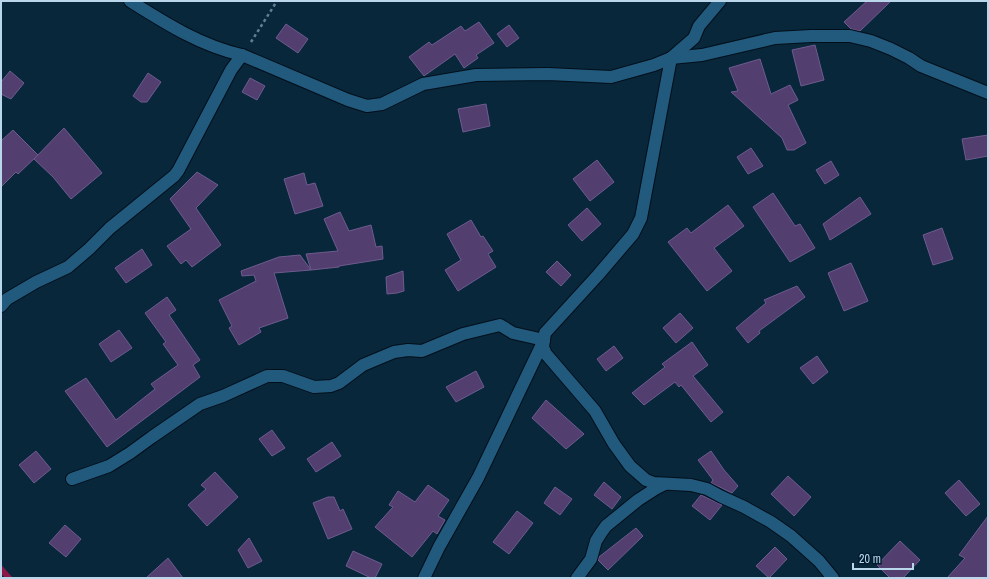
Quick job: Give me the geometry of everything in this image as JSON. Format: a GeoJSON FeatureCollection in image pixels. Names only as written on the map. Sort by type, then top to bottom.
{"type":"FeatureCollection","features":[{"type":"Feature","properties":{"kind":"street"},"geometry":{"type":"LineString","coordinates":[[130,1],[204,43],[228,52],[242,55],[348,100],[367,106],[382,104],[423,84],[476,75],[548,74],[611,77],[654,65],[671,58],[702,55],[775,38],[811,36],[850,36],[871,41],[891,49],[921,66],[988,93]]}},
{"type":"Feature","properties":{"kind":"street"},"geometry":{"type":"LineString","coordinates":[[720,1],[699,26],[694,38],[671,58],[641,218],[633,234],[545,333],[543,347],[546,354],[595,411],[614,444],[630,466],[646,480],[654,483],[691,485],[707,489],[758,515],[791,536],[819,561],[833,578]]}},
{"type":"Feature","properties":{"kind":"street"},"geometry":{"type":"LineString","coordinates":[[1,306],[7,299],[36,282],[68,267],[110,228],[174,176],[178,171],[230,70],[242,55]]}},
{"type":"Feature","properties":{"kind":"street"},"geometry":{"type":"LineString","coordinates":[[72,479],[109,466],[200,404],[267,376],[283,376],[314,387],[331,386],[363,365],[394,352],[422,350],[463,334],[500,325],[513,333],[544,340]]}},
{"type":"Feature","properties":{"kind":"street"},"geometry":{"type":"LineString","coordinates":[[424,578],[439,547],[478,478],[544,340]]}},
{"type":"Feature","properties":{"kind":"street"},"geometry":{"type":"LineString","coordinates":[[577,578],[591,560],[596,541],[606,526],[638,500],[666,484]]}},
{"type":"Feature","properties":{"kind":"path"},"geometry":{"type":"LineString","coordinates":[[242,55],[276,1]]}},
{"type":"Feature","properties":{"kind":"building"},"geometry":{"type":"Polygon","coordinates":[[[867,1],[891,1],[860,31],[851,29],[844,22],[867,1]]]}},
{"type":"Feature","properties":{"kind":"building"},"geometry":{"type":"Polygon","coordinates":[[[479,22],[494,43],[476,55],[478,58],[464,68],[455,54],[424,76],[409,57],[429,42],[432,45],[461,26],[465,31],[479,22]]]}},
{"type":"Feature","properties":{"kind":"building"},"geometry":{"type":"Polygon","coordinates":[[[286,24],[308,39],[298,53],[276,38],[286,24]]]}},
{"type":"Feature","properties":{"kind":"building"},"geometry":{"type":"Polygon","coordinates":[[[509,25],[519,38],[507,47],[497,34],[509,25]]]}},
{"type":"Feature","properties":{"kind":"building"},"geometry":{"type":"Polygon","coordinates":[[[815,45],[824,80],[801,86],[792,50],[815,45]]]}},
{"type":"Feature","properties":{"kind":"building"},"geometry":{"type":"Polygon","coordinates":[[[760,59],[771,94],[790,85],[798,100],[788,105],[806,143],[794,150],[787,150],[782,138],[731,92],[738,91],[729,68],[760,59]]]}},
{"type":"Feature","properties":{"kind":"building"},"geometry":{"type":"Polygon","coordinates":[[[10,71],[24,83],[11,99],[1,94],[1,82],[10,71]]]}},
{"type":"Feature","properties":{"kind":"building"},"geometry":{"type":"Polygon","coordinates":[[[148,73],[161,82],[147,102],[141,102],[133,96],[148,73]]]}},
{"type":"Feature","properties":{"kind":"building"},"geometry":{"type":"Polygon","coordinates":[[[250,78],[265,86],[257,100],[242,92],[250,78]]]}},
{"type":"Feature","properties":{"kind":"building"},"geometry":{"type":"Polygon","coordinates":[[[486,104],[490,126],[463,132],[458,109],[486,104]]]}},
{"type":"Feature","properties":{"kind":"building"},"geometry":{"type":"Polygon","coordinates":[[[64,128],[102,173],[71,199],[53,177],[34,159],[64,128]]]}},
{"type":"Feature","properties":{"kind":"building"},"geometry":{"type":"Polygon","coordinates":[[[13,130],[38,155],[18,174],[16,172],[1,187],[1,141],[13,130]]]}},
{"type":"Feature","properties":{"kind":"building"},"geometry":{"type":"Polygon","coordinates":[[[988,135],[988,156],[966,160],[962,139],[988,135]]]}},
{"type":"Feature","properties":{"kind":"building"},"geometry":{"type":"Polygon","coordinates":[[[751,148],[763,166],[748,174],[737,157],[751,148]]]}},
{"type":"Feature","properties":{"kind":"building"},"geometry":{"type":"Polygon","coordinates":[[[597,160],[614,182],[590,201],[573,179],[597,160]]]}},
{"type":"Feature","properties":{"kind":"building"},"geometry":{"type":"Polygon","coordinates":[[[831,161],[839,175],[825,184],[816,170],[831,161]]]}},
{"type":"Feature","properties":{"kind":"building"},"geometry":{"type":"Polygon","coordinates":[[[197,172],[218,185],[196,208],[221,245],[192,267],[186,260],[181,264],[167,246],[191,229],[170,199],[197,172]]]}},
{"type":"Feature","properties":{"kind":"building"},"geometry":{"type":"Polygon","coordinates":[[[304,173],[307,185],[315,183],[323,206],[295,214],[284,179],[304,173]]]}},
{"type":"Feature","properties":{"kind":"building"},"geometry":{"type":"Polygon","coordinates":[[[773,193],[795,226],[800,224],[815,248],[790,262],[753,207],[773,193]]]}},
{"type":"Feature","properties":{"kind":"building"},"geometry":{"type":"Polygon","coordinates":[[[860,197],[871,214],[830,240],[823,224],[860,197]]]}},
{"type":"Feature","properties":{"kind":"building"},"geometry":{"type":"Polygon","coordinates":[[[728,205],[744,226],[714,248],[732,271],[707,291],[668,242],[687,228],[691,233],[728,205]]]}},
{"type":"Feature","properties":{"kind":"building"},"geometry":{"type":"Polygon","coordinates":[[[587,208],[601,224],[582,241],[568,225],[587,208]]]}},
{"type":"Feature","properties":{"kind":"building"},"geometry":{"type":"Polygon","coordinates":[[[340,212],[349,231],[371,225],[376,247],[382,246],[383,259],[339,267],[311,270],[306,254],[338,251],[324,219],[340,212]]]}},
{"type":"Feature","properties":{"kind":"building"},"geometry":{"type":"Polygon","coordinates":[[[471,220],[481,237],[483,236],[493,251],[488,254],[496,267],[458,291],[445,270],[461,260],[447,234],[471,220]]]}},
{"type":"Feature","properties":{"kind":"building"},"geometry":{"type":"Polygon","coordinates":[[[942,228],[953,259],[933,265],[923,235],[942,228]]]}},
{"type":"Feature","properties":{"kind":"building"},"geometry":{"type":"Polygon","coordinates":[[[142,249],[152,265],[126,283],[115,268],[142,249]]]}},
{"type":"Feature","properties":{"kind":"building"},"geometry":{"type":"Polygon","coordinates":[[[300,255],[311,270],[274,273],[288,318],[259,328],[261,332],[239,345],[229,328],[232,326],[219,300],[256,281],[254,275],[242,276],[241,271],[279,257],[300,255]]]}},
{"type":"Feature","properties":{"kind":"building"},"geometry":{"type":"Polygon","coordinates":[[[557,261],[571,275],[561,286],[546,272],[557,261]]]}},
{"type":"Feature","properties":{"kind":"building"},"geometry":{"type":"Polygon","coordinates":[[[851,263],[868,301],[844,311],[828,273],[851,263]]]}},
{"type":"Feature","properties":{"kind":"building"},"geometry":{"type":"Polygon","coordinates":[[[403,271],[404,291],[387,294],[386,277],[403,271]]]}},
{"type":"Feature","properties":{"kind":"building"},"geometry":{"type":"Polygon","coordinates":[[[797,286],[805,297],[759,331],[760,333],[748,343],[736,328],[766,303],[764,300],[797,286]]]}},
{"type":"Feature","properties":{"kind":"building"},"geometry":{"type":"Polygon","coordinates":[[[167,297],[176,310],[169,315],[200,360],[193,365],[200,377],[107,447],[65,391],[86,378],[116,420],[155,389],[151,384],[178,365],[163,344],[166,342],[145,313],[167,297]]]}},
{"type":"Feature","properties":{"kind":"building"},"geometry":{"type":"Polygon","coordinates":[[[680,313],[693,328],[676,343],[663,328],[680,313]]]}},
{"type":"Feature","properties":{"kind":"building"},"geometry":{"type":"Polygon","coordinates":[[[119,330],[132,348],[111,362],[99,344],[119,330]]]}},
{"type":"Feature","properties":{"kind":"building"},"geometry":{"type":"Polygon","coordinates":[[[692,342],[708,365],[693,376],[723,412],[711,422],[681,385],[679,387],[675,382],[644,405],[632,393],[665,367],[662,364],[692,342]]]}},
{"type":"Feature","properties":{"kind":"building"},"geometry":{"type":"Polygon","coordinates":[[[614,346],[623,358],[606,371],[597,359],[614,346]]]}},
{"type":"Feature","properties":{"kind":"building"},"geometry":{"type":"Polygon","coordinates":[[[817,356],[828,372],[813,384],[800,368],[817,356]]]}},
{"type":"Feature","properties":{"kind":"building"},"geometry":{"type":"Polygon","coordinates":[[[476,371],[484,387],[456,402],[446,387],[476,371]]]}},
{"type":"Feature","properties":{"kind":"building"},"geometry":{"type":"Polygon","coordinates":[[[546,400],[584,434],[566,449],[532,418],[546,400]]]}},
{"type":"Feature","properties":{"kind":"building"},"geometry":{"type":"Polygon","coordinates":[[[272,430],[285,448],[272,456],[259,439],[272,430]]]}},
{"type":"Feature","properties":{"kind":"building"},"geometry":{"type":"Polygon","coordinates":[[[332,442],[341,456],[316,472],[307,459],[332,442]]]}},
{"type":"Feature","properties":{"kind":"building"},"geometry":{"type":"Polygon","coordinates":[[[36,451],[51,469],[34,483],[19,465],[36,451]]]}},
{"type":"Feature","properties":{"kind":"building"},"geometry":{"type":"Polygon","coordinates":[[[711,451],[724,470],[738,486],[732,493],[711,483],[713,480],[698,460],[711,451]]]}},
{"type":"Feature","properties":{"kind":"building"},"geometry":{"type":"Polygon","coordinates":[[[215,472],[238,497],[207,526],[188,505],[206,489],[201,485],[215,472]]]}},
{"type":"Feature","properties":{"kind":"building"},"geometry":{"type":"Polygon","coordinates":[[[788,476],[811,497],[794,516],[771,494],[788,476]]]}},
{"type":"Feature","properties":{"kind":"building"},"geometry":{"type":"Polygon","coordinates":[[[959,480],[980,504],[966,516],[945,493],[959,480]]]}},
{"type":"Feature","properties":{"kind":"building"},"geometry":{"type":"Polygon","coordinates":[[[604,482],[621,497],[612,509],[594,495],[604,482]]]}},
{"type":"Feature","properties":{"kind":"building"},"geometry":{"type":"Polygon","coordinates":[[[428,485],[449,500],[438,516],[445,520],[437,534],[433,531],[412,557],[375,527],[393,507],[389,505],[398,491],[415,502],[428,485]]]}},
{"type":"Feature","properties":{"kind":"building"},"geometry":{"type":"Polygon","coordinates":[[[555,487],[572,499],[560,515],[544,503],[555,487]]]}},
{"type":"Feature","properties":{"kind":"building"},"geometry":{"type":"Polygon","coordinates":[[[701,495],[722,505],[710,520],[692,506],[701,495]]]}},
{"type":"Feature","properties":{"kind":"building"},"geometry":{"type":"Polygon","coordinates":[[[328,497],[334,497],[340,511],[343,509],[352,529],[328,539],[313,503],[328,497]]]}},
{"type":"Feature","properties":{"kind":"building"},"geometry":{"type":"Polygon","coordinates":[[[517,511],[533,523],[509,554],[493,542],[517,511]]]}},
{"type":"Feature","properties":{"kind":"building"},"geometry":{"type":"Polygon","coordinates":[[[988,516],[988,578],[947,578],[965,558],[959,555],[988,516]]]}},
{"type":"Feature","properties":{"kind":"building"},"geometry":{"type":"Polygon","coordinates":[[[65,525],[81,539],[66,557],[49,543],[65,525]]]}},
{"type":"Feature","properties":{"kind":"building"},"geometry":{"type":"Polygon","coordinates":[[[636,528],[643,536],[608,570],[598,560],[599,557],[636,528]]]}},
{"type":"Feature","properties":{"kind":"building"},"geometry":{"type":"Polygon","coordinates":[[[249,538],[262,561],[248,568],[238,550],[249,538]]]}},
{"type":"Feature","properties":{"kind":"building"},"geometry":{"type":"Polygon","coordinates":[[[900,541],[920,560],[903,578],[890,578],[877,565],[900,541]]]}},
{"type":"Feature","properties":{"kind":"building"},"geometry":{"type":"Polygon","coordinates":[[[775,547],[787,559],[769,578],[756,566],[775,547]]]}},
{"type":"Feature","properties":{"kind":"building"},"geometry":{"type":"Polygon","coordinates":[[[353,551],[382,564],[375,578],[371,578],[346,566],[353,551]]]}},
{"type":"Feature","properties":{"kind":"building"},"geometry":{"type":"Polygon","coordinates":[[[168,558],[183,578],[146,578],[168,558]]]}},
{"type":"Feature","properties":{"kind":"waterway"},"geometry":{"type":"LineString","coordinates":[[1,569],[9,578]]}}]}
